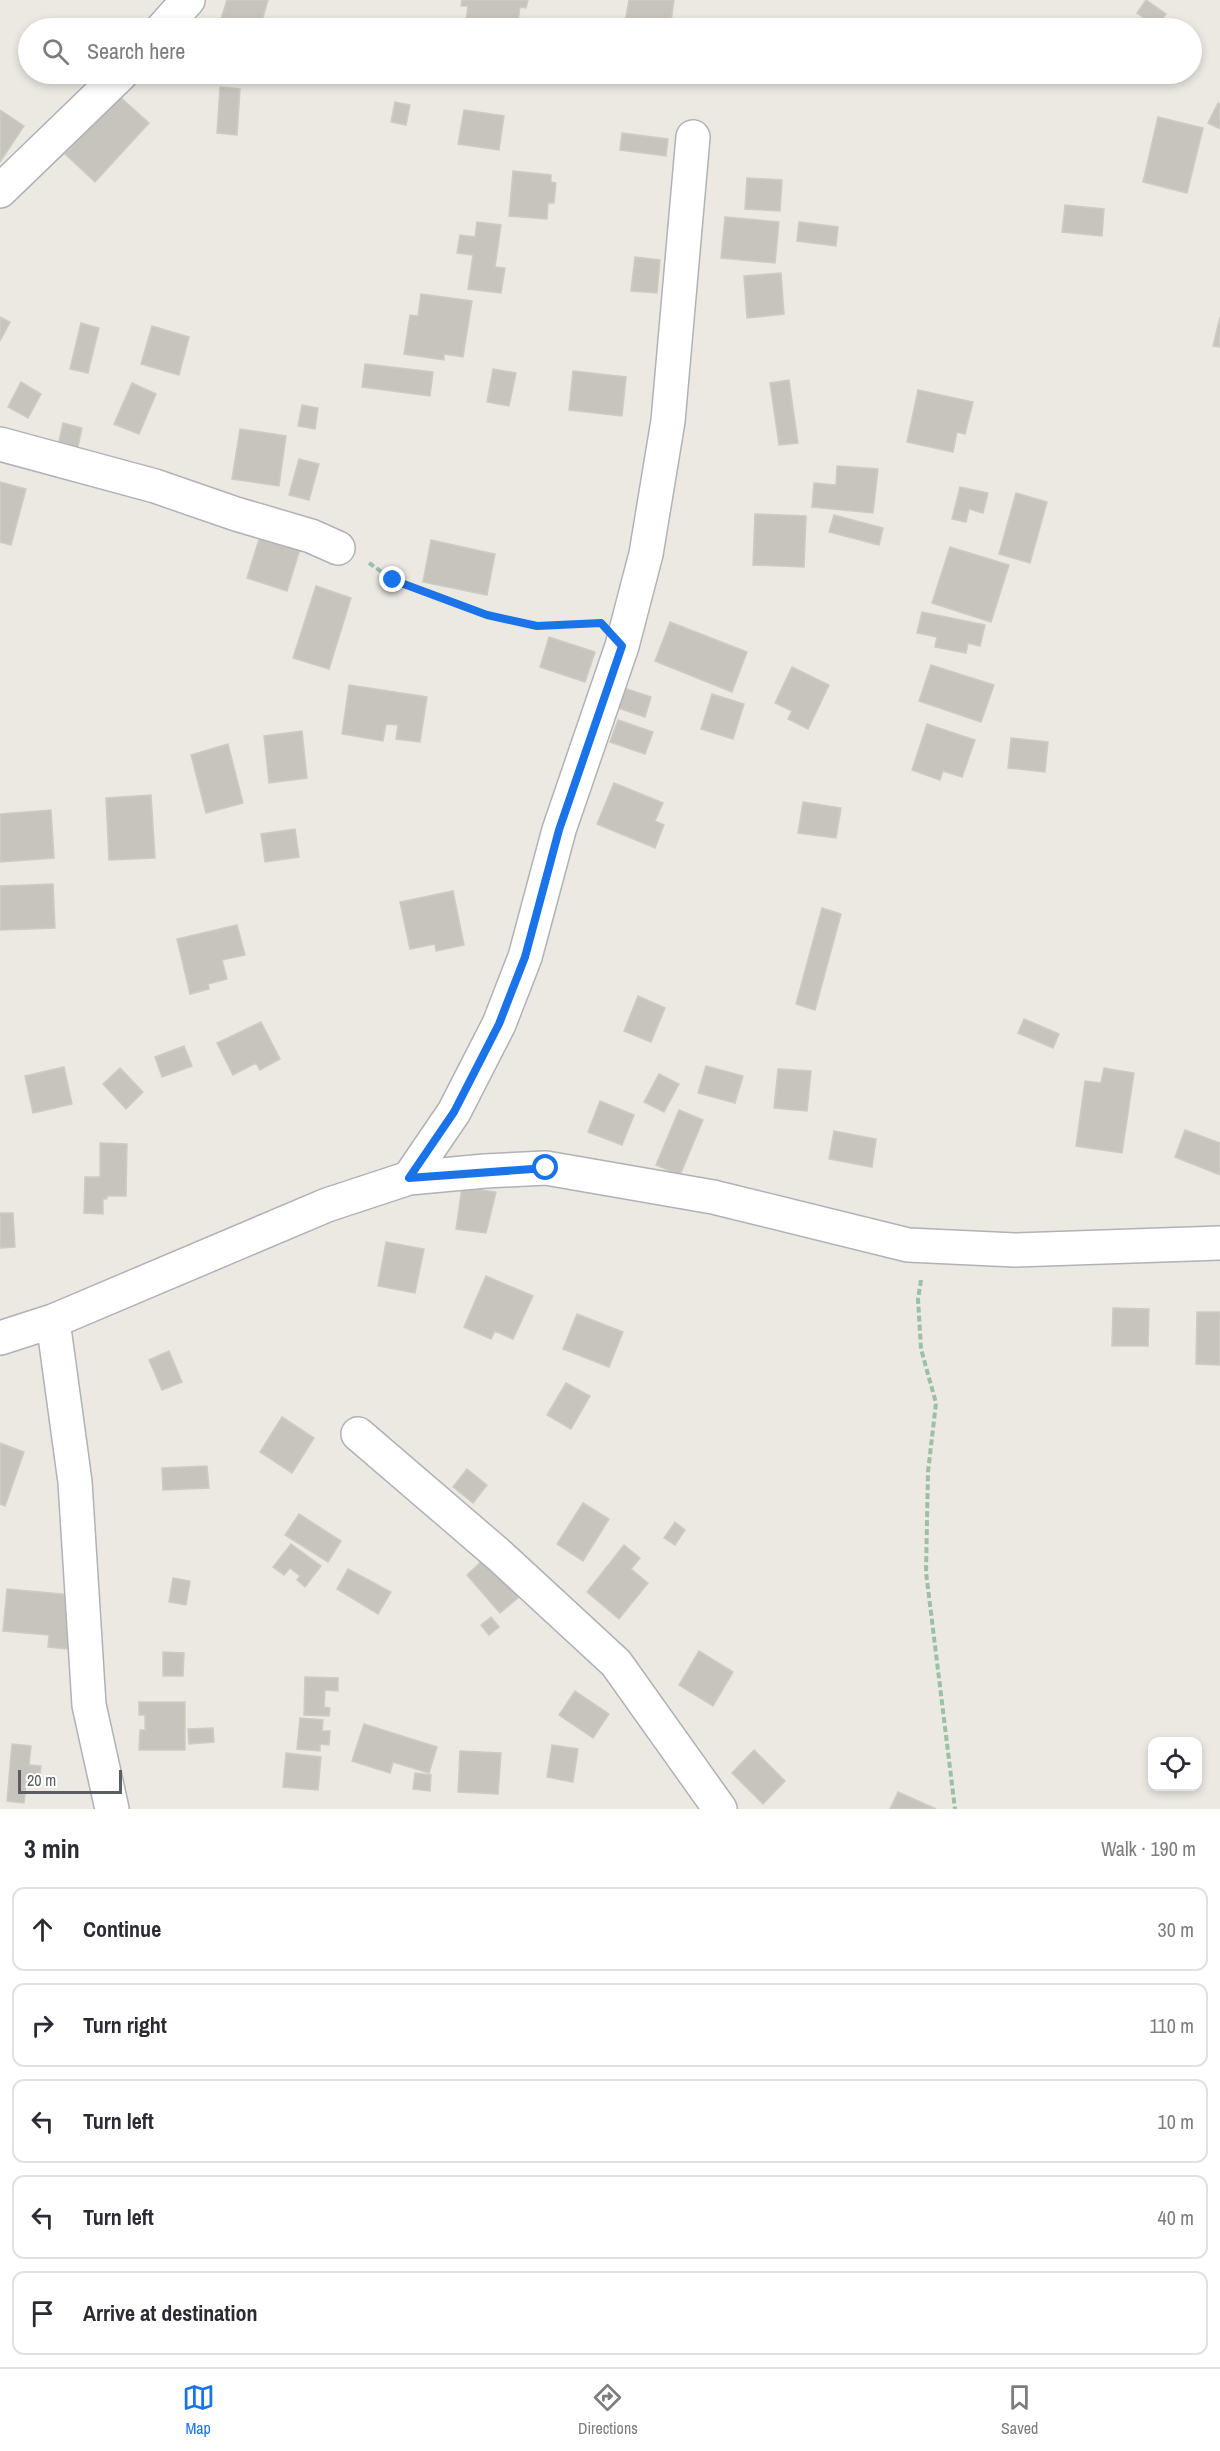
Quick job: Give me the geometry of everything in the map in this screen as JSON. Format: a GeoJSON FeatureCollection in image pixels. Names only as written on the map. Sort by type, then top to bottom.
{"type":"FeatureCollection","features":[{"type":"Feature","properties":{"kind":"street"},"geometry":{"type":"LineString","coordinates":[[172,18],[188,0]]}},
{"type":"Feature","properties":{"kind":"street"},"geometry":{"type":"LineString","coordinates":[[0,191],[111,84]]}},
{"type":"Feature","properties":{"kind":"street"},"geometry":{"type":"LineString","coordinates":[[409,1178],[454,1112],[502,1015],[525,957],[559,830],[622,646],[646,554],[668,421],[693,137]]}},
{"type":"Feature","properties":{"kind":"street"},"geometry":{"type":"LineString","coordinates":[[0,444],[155,486],[236,514],[311,536],[338,548]]}},
{"type":"Feature","properties":{"kind":"street"},"geometry":{"type":"LineString","coordinates":[[0,1338],[53,1321],[327,1204],[409,1178],[546,1168],[713,1197],[908,1245],[1015,1250],[1220,1244]]}},
{"type":"Feature","properties":{"kind":"street"},"geometry":{"type":"LineString","coordinates":[[53,1321],[75,1482],[89,1705],[112,1809]]}},
{"type":"Feature","properties":{"kind":"street"},"geometry":{"type":"LineString","coordinates":[[358,1434],[499,1555],[616,1663],[720,1809]]}},
{"type":"Feature","properties":{"kind":"path"},"geometry":{"type":"LineString","coordinates":[[338,548],[365,560],[393,580],[487,615],[537,626],[601,623],[622,646]]}},
{"type":"Feature","properties":{"kind":"path"},"geometry":{"type":"LineString","coordinates":[[927,1246],[918,1299],[921,1349],[936,1403],[928,1472],[926,1572],[954,1809]]}},
{"type":"Feature","properties":{"kind":"building"},"geometry":{"type":"Polygon","coordinates":[[[227,0],[268,0],[263,18],[221,18],[227,0]]]}},
{"type":"Feature","properties":{"kind":"building"},"geometry":{"type":"Polygon","coordinates":[[[462,0],[528,0],[526,8],[520,7],[518,18],[466,18],[468,6],[461,6],[462,0]]]}},
{"type":"Feature","properties":{"kind":"building"},"geometry":{"type":"Polygon","coordinates":[[[629,0],[674,0],[671,18],[626,18],[629,0]]]}},
{"type":"Feature","properties":{"kind":"building"},"geometry":{"type":"Polygon","coordinates":[[[1146,0],[1166,14],[1163,18],[1144,18],[1137,13],[1146,0]]]}},
{"type":"Feature","properties":{"kind":"building"},"geometry":{"type":"Polygon","coordinates":[[[220,87],[240,89],[237,135],[217,133],[220,87]]]}},
{"type":"Feature","properties":{"kind":"building"},"geometry":{"type":"Polygon","coordinates":[[[119,96],[149,123],[95,182],[65,154],[119,96]]]}},
{"type":"Feature","properties":{"kind":"building"},"geometry":{"type":"Polygon","coordinates":[[[395,102],[410,105],[406,125],[391,122],[395,102]]]}},
{"type":"Feature","properties":{"kind":"building"},"geometry":{"type":"Polygon","coordinates":[[[1218,103],[1220,104],[1220,129],[1208,123],[1218,103]]]}},
{"type":"Feature","properties":{"kind":"building"},"geometry":{"type":"Polygon","coordinates":[[[0,110],[24,126],[0,162],[0,110]]]}},
{"type":"Feature","properties":{"kind":"building"},"geometry":{"type":"Polygon","coordinates":[[[464,110],[504,116],[499,150],[458,144],[464,110]]]}},
{"type":"Feature","properties":{"kind":"building"},"geometry":{"type":"Polygon","coordinates":[[[1158,117],[1203,128],[1187,193],[1143,182],[1158,117]]]}},
{"type":"Feature","properties":{"kind":"building"},"geometry":{"type":"Polygon","coordinates":[[[622,133],[668,139],[666,156],[620,150],[622,133]]]}},
{"type":"Feature","properties":{"kind":"building"},"geometry":{"type":"Polygon","coordinates":[[[513,171],[551,175],[551,182],[556,183],[554,203],[548,203],[547,219],[509,216],[513,171]]]}},
{"type":"Feature","properties":{"kind":"building"},"geometry":{"type":"Polygon","coordinates":[[[747,178],[782,180],[780,211],[745,209],[747,178]]]}},
{"type":"Feature","properties":{"kind":"building"},"geometry":{"type":"Polygon","coordinates":[[[1065,205],[1104,209],[1102,236],[1062,232],[1065,205]]]}},
{"type":"Feature","properties":{"kind":"building"},"geometry":{"type":"Polygon","coordinates":[[[725,217],[779,222],[775,263],[721,258],[725,217]]]}},
{"type":"Feature","properties":{"kind":"building"},"geometry":{"type":"Polygon","coordinates":[[[477,222],[501,225],[495,267],[505,268],[501,293],[468,289],[473,255],[457,253],[460,235],[475,237],[477,222]]]}},
{"type":"Feature","properties":{"kind":"building"},"geometry":{"type":"Polygon","coordinates":[[[799,222],[838,227],[836,246],[797,241],[799,222]]]}},
{"type":"Feature","properties":{"kind":"building"},"geometry":{"type":"Polygon","coordinates":[[[635,257],[660,260],[657,293],[631,291],[635,257]]]}},
{"type":"Feature","properties":{"kind":"building"},"geometry":{"type":"Polygon","coordinates":[[[781,273],[784,314],[747,318],[744,276],[781,273]]]}},
{"type":"Feature","properties":{"kind":"building"},"geometry":{"type":"Polygon","coordinates":[[[421,294],[472,301],[463,357],[444,354],[444,360],[404,354],[410,315],[418,316],[421,294]]]}},
{"type":"Feature","properties":{"kind":"building"},"geometry":{"type":"Polygon","coordinates":[[[0,317],[10,322],[0,341],[0,317]]]}},
{"type":"Feature","properties":{"kind":"building"},"geometry":{"type":"Polygon","coordinates":[[[1220,317],[1220,347],[1213,346],[1220,317]]]}},
{"type":"Feature","properties":{"kind":"building"},"geometry":{"type":"Polygon","coordinates":[[[81,323],[99,328],[88,373],[70,369],[81,323]]]}},
{"type":"Feature","properties":{"kind":"building"},"geometry":{"type":"Polygon","coordinates":[[[152,326],[189,337],[179,375],[141,364],[152,326]]]}},
{"type":"Feature","properties":{"kind":"building"},"geometry":{"type":"Polygon","coordinates":[[[365,364],[433,372],[430,396],[362,387],[365,364]]]}},
{"type":"Feature","properties":{"kind":"building"},"geometry":{"type":"Polygon","coordinates":[[[493,369],[516,373],[509,406],[487,402],[493,369]]]}},
{"type":"Feature","properties":{"kind":"building"},"geometry":{"type":"Polygon","coordinates":[[[573,371],[626,377],[622,416],[569,410],[573,371]]]}},
{"type":"Feature","properties":{"kind":"building"},"geometry":{"type":"Polygon","coordinates":[[[789,380],[798,443],[779,445],[770,383],[789,380]]]}},
{"type":"Feature","properties":{"kind":"building"},"geometry":{"type":"Polygon","coordinates":[[[21,382],[41,394],[28,418],[8,407],[21,382]]]}},
{"type":"Feature","properties":{"kind":"building"},"geometry":{"type":"Polygon","coordinates":[[[132,383],[156,394],[139,434],[114,424],[132,383]]]}},
{"type":"Feature","properties":{"kind":"building"},"geometry":{"type":"Polygon","coordinates":[[[918,390],[973,402],[965,434],[957,432],[953,452],[907,442],[918,390]]]}},
{"type":"Feature","properties":{"kind":"building"},"geometry":{"type":"Polygon","coordinates":[[[302,405],[318,408],[315,429],[298,426],[302,405]]]}},
{"type":"Feature","properties":{"kind":"building"},"geometry":{"type":"Polygon","coordinates":[[[63,423],[82,428],[77,451],[58,446],[63,423]]]}},
{"type":"Feature","properties":{"kind":"building"},"geometry":{"type":"Polygon","coordinates":[[[240,429],[286,436],[279,486],[232,479],[240,429]]]}},
{"type":"Feature","properties":{"kind":"building"},"geometry":{"type":"Polygon","coordinates":[[[299,459],[319,464],[309,500],[289,495],[299,459]]]}},
{"type":"Feature","properties":{"kind":"building"},"geometry":{"type":"Polygon","coordinates":[[[837,466],[878,469],[873,513],[812,507],[814,483],[836,485],[837,466]]]}},
{"type":"Feature","properties":{"kind":"building"},"geometry":{"type":"Polygon","coordinates":[[[0,482],[26,489],[11,545],[0,542],[0,482]]]}},
{"type":"Feature","properties":{"kind":"building"},"geometry":{"type":"Polygon","coordinates":[[[960,487],[988,493],[983,513],[969,509],[966,522],[952,519],[960,487]]]}},
{"type":"Feature","properties":{"kind":"building"},"geometry":{"type":"Polygon","coordinates":[[[1016,493],[1047,502],[1030,563],[999,554],[1016,493]]]}},
{"type":"Feature","properties":{"kind":"building"},"geometry":{"type":"Polygon","coordinates":[[[755,514],[806,516],[804,567],[753,565],[755,514]]]}},
{"type":"Feature","properties":{"kind":"building"},"geometry":{"type":"Polygon","coordinates":[[[834,515],[883,528],[879,545],[829,532],[834,515]]]}},
{"type":"Feature","properties":{"kind":"building"},"geometry":{"type":"Polygon","coordinates":[[[261,533],[301,546],[287,591],[247,578],[261,533]]]}},
{"type":"Feature","properties":{"kind":"building"},"geometry":{"type":"Polygon","coordinates":[[[431,540],[495,554],[487,595],[423,582],[431,540]]]}},
{"type":"Feature","properties":{"kind":"building"},"geometry":{"type":"Polygon","coordinates":[[[950,547],[1009,565],[991,622],[932,603],[950,547]]]}},
{"type":"Feature","properties":{"kind":"building"},"geometry":{"type":"Polygon","coordinates":[[[316,586],[351,598],[329,669],[293,658],[316,586]]]}},
{"type":"Feature","properties":{"kind":"building"},"geometry":{"type":"Polygon","coordinates":[[[922,612],[985,625],[980,646],[968,643],[966,653],[935,647],[937,637],[917,633],[922,612]]]}},
{"type":"Feature","properties":{"kind":"building"},"geometry":{"type":"Polygon","coordinates":[[[670,622],[747,652],[732,692],[655,661],[670,622]]]}},
{"type":"Feature","properties":{"kind":"building"},"geometry":{"type":"Polygon","coordinates":[[[549,637],[595,652],[585,682],[540,667],[549,637]]]}},
{"type":"Feature","properties":{"kind":"building"},"geometry":{"type":"Polygon","coordinates":[[[931,665],[994,685],[981,722],[919,701],[931,665]]]}},
{"type":"Feature","properties":{"kind":"building"},"geometry":{"type":"Polygon","coordinates":[[[792,667],[829,685],[808,729],[788,719],[792,711],[775,703],[792,667]]]}},
{"type":"Feature","properties":{"kind":"building"},"geometry":{"type":"Polygon","coordinates":[[[349,685],[427,697],[420,742],[396,739],[398,725],[386,724],[383,741],[342,734],[349,685]]]}},
{"type":"Feature","properties":{"kind":"building"},"geometry":{"type":"Polygon","coordinates":[[[621,687],[651,697],[645,717],[615,707],[621,687]]]}},
{"type":"Feature","properties":{"kind":"building"},"geometry":{"type":"Polygon","coordinates":[[[712,694],[744,704],[733,739],[701,729],[712,694]]]}},
{"type":"Feature","properties":{"kind":"building"},"geometry":{"type":"Polygon","coordinates":[[[618,720],[653,732],[645,754],[610,742],[618,720]]]}},
{"type":"Feature","properties":{"kind":"building"},"geometry":{"type":"Polygon","coordinates":[[[927,724],[975,740],[962,777],[943,771],[940,780],[912,770],[927,724]]]}},
{"type":"Feature","properties":{"kind":"building"},"geometry":{"type":"Polygon","coordinates":[[[302,731],[307,778],[269,783],[264,736],[302,731]]]}},
{"type":"Feature","properties":{"kind":"building"},"geometry":{"type":"Polygon","coordinates":[[[1011,738],[1048,742],[1045,772],[1008,768],[1011,738]]]}},
{"type":"Feature","properties":{"kind":"building"},"geometry":{"type":"Polygon","coordinates":[[[228,744],[243,803],[206,813],[191,755],[228,744]]]}},
{"type":"Feature","properties":{"kind":"building"},"geometry":{"type":"Polygon","coordinates":[[[614,783],[663,803],[655,821],[664,825],[655,848],[597,824],[614,783]]]}},
{"type":"Feature","properties":{"kind":"building"},"geometry":{"type":"Polygon","coordinates":[[[151,795],[155,858],[109,860],[106,798],[151,795]]]}},
{"type":"Feature","properties":{"kind":"building"},"geometry":{"type":"Polygon","coordinates":[[[803,802],[841,808],[836,838],[798,833],[803,802]]]}},
{"type":"Feature","properties":{"kind":"building"},"geometry":{"type":"Polygon","coordinates":[[[51,810],[54,858],[0,862],[0,814],[51,810]]]}},
{"type":"Feature","properties":{"kind":"building"},"geometry":{"type":"Polygon","coordinates":[[[295,829],[299,857],[265,862],[261,834],[295,829]]]}},
{"type":"Feature","properties":{"kind":"building"},"geometry":{"type":"Polygon","coordinates":[[[53,884],[55,928],[0,930],[0,886],[53,884]]]}},
{"type":"Feature","properties":{"kind":"building"},"geometry":{"type":"Polygon","coordinates":[[[453,891],[464,945],[436,951],[435,944],[410,949],[400,902],[453,891]]]}},
{"type":"Feature","properties":{"kind":"building"},"geometry":{"type":"Polygon","coordinates":[[[822,908],[841,914],[815,1010],[796,1004],[822,908]]]}},
{"type":"Feature","properties":{"kind":"building"},"geometry":{"type":"Polygon","coordinates":[[[237,925],[245,955],[222,960],[227,979],[208,984],[209,989],[190,994],[177,939],[237,925]]]}},
{"type":"Feature","properties":{"kind":"building"},"geometry":{"type":"Polygon","coordinates":[[[638,996],[665,1008],[651,1042],[624,1031],[638,996]]]}},
{"type":"Feature","properties":{"kind":"building"},"geometry":{"type":"Polygon","coordinates":[[[1024,1019],[1059,1034],[1053,1048],[1018,1033],[1024,1019]]]}},
{"type":"Feature","properties":{"kind":"building"},"geometry":{"type":"Polygon","coordinates":[[[261,1022],[280,1059],[260,1070],[256,1063],[233,1075],[217,1043],[261,1022]]]}},
{"type":"Feature","properties":{"kind":"building"},"geometry":{"type":"Polygon","coordinates":[[[184,1046],[192,1066],[162,1077],[155,1057],[184,1046]]]}},
{"type":"Feature","properties":{"kind":"building"},"geometry":{"type":"Polygon","coordinates":[[[706,1066],[743,1076],[735,1103],[698,1093],[706,1066]]]}},
{"type":"Feature","properties":{"kind":"building"},"geometry":{"type":"Polygon","coordinates":[[[64,1067],[72,1104],[33,1113],[25,1076],[64,1067]]]}},
{"type":"Feature","properties":{"kind":"building"},"geometry":{"type":"Polygon","coordinates":[[[120,1068],[143,1092],[126,1109],[103,1084],[120,1068]]]}},
{"type":"Feature","properties":{"kind":"building"},"geometry":{"type":"Polygon","coordinates":[[[1104,1068],[1134,1073],[1122,1153],[1076,1146],[1085,1081],[1101,1083],[1104,1068]]]}},
{"type":"Feature","properties":{"kind":"building"},"geometry":{"type":"Polygon","coordinates":[[[778,1069],[811,1071],[807,1111],[774,1108],[778,1069]]]}},
{"type":"Feature","properties":{"kind":"building"},"geometry":{"type":"Polygon","coordinates":[[[659,1074],[679,1084],[664,1112],[644,1102],[659,1074]]]}},
{"type":"Feature","properties":{"kind":"building"},"geometry":{"type":"Polygon","coordinates":[[[600,1101],[634,1115],[622,1145],[588,1132],[600,1101]]]}},
{"type":"Feature","properties":{"kind":"building"},"geometry":{"type":"Polygon","coordinates":[[[679,1110],[703,1120],[680,1175],[656,1165],[679,1110]]]}},
{"type":"Feature","properties":{"kind":"building"},"geometry":{"type":"Polygon","coordinates":[[[1185,1130],[1220,1143],[1220,1175],[1175,1157],[1185,1130]]]}},
{"type":"Feature","properties":{"kind":"building"},"geometry":{"type":"Polygon","coordinates":[[[834,1131],[876,1139],[872,1167],[829,1159],[834,1131]]]}},
{"type":"Feature","properties":{"kind":"building"},"geometry":{"type":"Polygon","coordinates":[[[100,1143],[127,1144],[126,1196],[107,1196],[107,1199],[103,1199],[103,1214],[84,1213],[85,1177],[100,1177],[100,1143]]]}},
{"type":"Feature","properties":{"kind":"building"},"geometry":{"type":"Polygon","coordinates":[[[462,1187],[496,1192],[486,1233],[456,1229],[462,1187]]]}},
{"type":"Feature","properties":{"kind":"building"},"geometry":{"type":"Polygon","coordinates":[[[0,1213],[13,1213],[15,1247],[0,1248],[0,1213]]]}},
{"type":"Feature","properties":{"kind":"building"},"geometry":{"type":"Polygon","coordinates":[[[386,1242],[424,1249],[415,1293],[378,1286],[386,1242]]]}},
{"type":"Feature","properties":{"kind":"building"},"geometry":{"type":"Polygon","coordinates":[[[486,1276],[533,1296],[513,1339],[495,1331],[491,1339],[464,1327],[486,1276]]]}},
{"type":"Feature","properties":{"kind":"building"},"geometry":{"type":"Polygon","coordinates":[[[1113,1308],[1149,1309],[1148,1346],[1112,1346],[1113,1308]]]}},
{"type":"Feature","properties":{"kind":"building"},"geometry":{"type":"Polygon","coordinates":[[[1197,1312],[1220,1312],[1220,1365],[1196,1364],[1197,1312]]]}},
{"type":"Feature","properties":{"kind":"building"},"geometry":{"type":"Polygon","coordinates":[[[577,1314],[623,1332],[609,1367],[563,1349],[577,1314]]]}},
{"type":"Feature","properties":{"kind":"building"},"geometry":{"type":"Polygon","coordinates":[[[169,1351],[182,1382],[162,1390],[149,1360],[169,1351]]]}},
{"type":"Feature","properties":{"kind":"building"},"geometry":{"type":"Polygon","coordinates":[[[566,1383],[590,1396],[571,1429],[547,1415],[566,1383]]]}},
{"type":"Feature","properties":{"kind":"building"},"geometry":{"type":"Polygon","coordinates":[[[282,1417],[314,1438],[292,1473],[260,1452],[282,1417]]]}},
{"type":"Feature","properties":{"kind":"building"},"geometry":{"type":"Polygon","coordinates":[[[0,1443],[24,1452],[5,1506],[0,1504],[0,1443]]]}},
{"type":"Feature","properties":{"kind":"building"},"geometry":{"type":"Polygon","coordinates":[[[207,1466],[209,1488],[163,1490],[162,1468],[207,1466]]]}},
{"type":"Feature","properties":{"kind":"building"},"geometry":{"type":"Polygon","coordinates":[[[467,1469],[487,1485],[473,1503],[453,1487],[467,1469]]]}},
{"type":"Feature","properties":{"kind":"building"},"geometry":{"type":"Polygon","coordinates":[[[583,1503],[609,1519],[583,1561],[557,1544],[583,1503]]]}},
{"type":"Feature","properties":{"kind":"building"},"geometry":{"type":"Polygon","coordinates":[[[299,1514],[341,1541],[328,1562],[285,1535],[299,1514]]]}},
{"type":"Feature","properties":{"kind":"building"},"geometry":{"type":"Polygon","coordinates":[[[675,1522],[685,1530],[675,1545],[664,1538],[675,1522]]]}},
{"type":"Feature","properties":{"kind":"building"},"geometry":{"type":"Polygon","coordinates":[[[291,1544],[321,1566],[305,1587],[297,1580],[300,1576],[290,1568],[284,1575],[273,1567],[291,1544]]]}},
{"type":"Feature","properties":{"kind":"building"},"geometry":{"type":"Polygon","coordinates":[[[624,1545],[640,1558],[631,1569],[648,1583],[619,1619],[587,1592],[624,1545]]]}},
{"type":"Feature","properties":{"kind":"building"},"geometry":{"type":"Polygon","coordinates":[[[485,1558],[519,1597],[500,1613],[467,1575],[485,1558]]]}},
{"type":"Feature","properties":{"kind":"building"},"geometry":{"type":"Polygon","coordinates":[[[348,1569],[391,1592],[378,1614],[337,1589],[348,1569]]]}},
{"type":"Feature","properties":{"kind":"building"},"geometry":{"type":"Polygon","coordinates":[[[173,1578],[190,1581],[186,1605],[169,1602],[173,1578]]]}},
{"type":"Feature","properties":{"kind":"building"},"geometry":{"type":"Polygon","coordinates":[[[7,1589],[72,1595],[67,1649],[48,1647],[49,1635],[3,1631],[7,1589]]]}},
{"type":"Feature","properties":{"kind":"building"},"geometry":{"type":"Polygon","coordinates":[[[491,1617],[499,1627],[489,1635],[481,1625],[491,1617]]]}},
{"type":"Feature","properties":{"kind":"building"},"geometry":{"type":"Polygon","coordinates":[[[699,1651],[733,1672],[713,1706],[679,1685],[699,1651]]]}},
{"type":"Feature","properties":{"kind":"building"},"geometry":{"type":"Polygon","coordinates":[[[163,1652],[184,1653],[183,1676],[163,1676],[163,1652]]]}},
{"type":"Feature","properties":{"kind":"building"},"geometry":{"type":"Polygon","coordinates":[[[305,1677],[338,1678],[338,1691],[325,1690],[324,1707],[330,1708],[329,1716],[304,1715],[305,1677]]]}},
{"type":"Feature","properties":{"kind":"building"},"geometry":{"type":"Polygon","coordinates":[[[575,1691],[609,1714],[593,1738],[559,1715],[575,1691]]]}},
{"type":"Feature","properties":{"kind":"building"},"geometry":{"type":"Polygon","coordinates":[[[139,1702],[185,1702],[185,1750],[139,1750],[140,1730],[145,1730],[145,1715],[139,1715],[139,1702]]]}},
{"type":"Feature","properties":{"kind":"building"},"geometry":{"type":"Polygon","coordinates":[[[300,1718],[323,1720],[322,1731],[330,1731],[329,1745],[320,1744],[320,1751],[297,1749],[300,1718]]]}},
{"type":"Feature","properties":{"kind":"building"},"geometry":{"type":"Polygon","coordinates":[[[364,1724],[437,1747],[429,1773],[393,1762],[390,1773],[352,1761],[364,1724]]]}},
{"type":"Feature","properties":{"kind":"building"},"geometry":{"type":"Polygon","coordinates":[[[213,1728],[214,1742],[189,1744],[188,1729],[213,1728]]]}},
{"type":"Feature","properties":{"kind":"building"},"geometry":{"type":"Polygon","coordinates":[[[12,1744],[31,1746],[29,1765],[41,1766],[39,1782],[26,1781],[24,1803],[7,1801],[12,1744]]]}},
{"type":"Feature","properties":{"kind":"building"},"geometry":{"type":"Polygon","coordinates":[[[552,1745],[578,1749],[573,1782],[547,1777],[552,1745]]]}},
{"type":"Feature","properties":{"kind":"building"},"geometry":{"type":"Polygon","coordinates":[[[754,1750],[785,1781],[763,1804],[732,1773],[754,1750]]]}},
{"type":"Feature","properties":{"kind":"building"},"geometry":{"type":"Polygon","coordinates":[[[460,1751],[501,1753],[498,1794],[458,1792],[460,1751]]]}},
{"type":"Feature","properties":{"kind":"building"},"geometry":{"type":"Polygon","coordinates":[[[286,1753],[321,1757],[318,1790],[283,1787],[286,1753]]]}},
{"type":"Feature","properties":{"kind":"building"},"geometry":{"type":"Polygon","coordinates":[[[415,1773],[431,1775],[430,1791],[413,1789],[415,1773]]]}},
{"type":"Feature","properties":{"kind":"building"},"geometry":{"type":"Polygon","coordinates":[[[898,1792],[936,1809],[890,1809],[898,1792]]]}},
{"type":"Feature","properties":{"kind":"route"},"geometry":{"type":"LineString","coordinates":[[393,580],[487,615],[537,626],[601,623],[622,646],[559,830],[525,957],[499,1024],[454,1112],[409,1178],[546,1168]]}}]}
